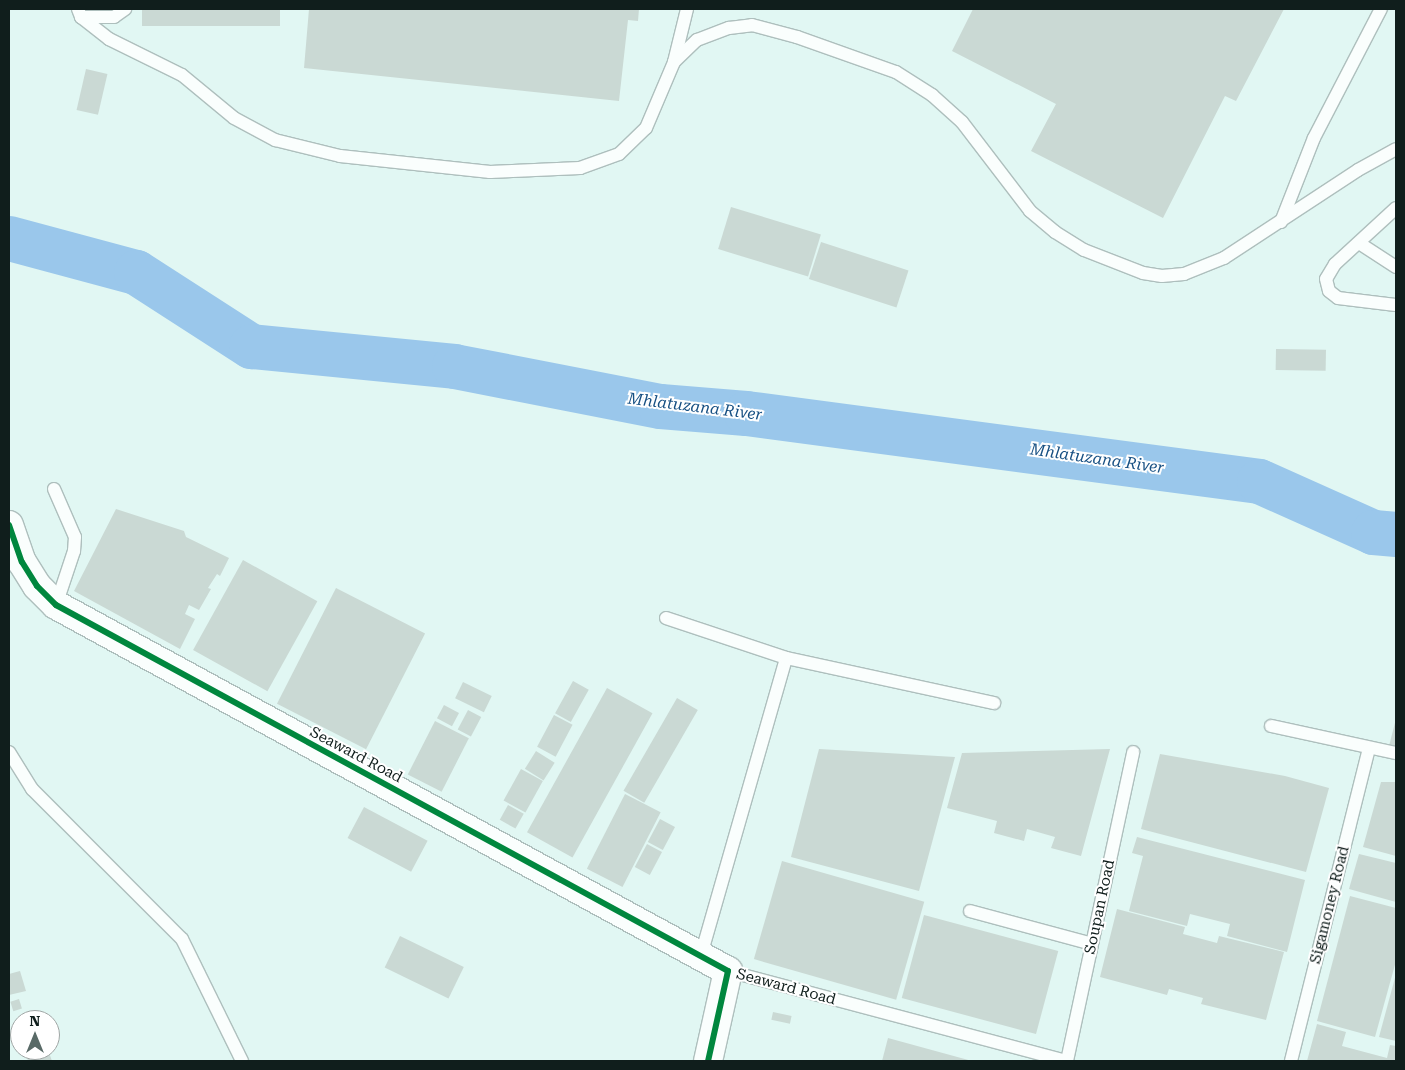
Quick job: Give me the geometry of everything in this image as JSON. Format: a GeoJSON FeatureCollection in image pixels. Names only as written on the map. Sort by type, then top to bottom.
{"type":"FeatureCollection","features":[{"type":"Feature","properties":{"kind":"street","name":"Seaward Road"},"geometry":{"type":"LineString","coordinates":[[9,525],[22,562],[37,586],[56,605],[728,971]]}},
{"type":"Feature","properties":{"kind":"street"},"geometry":{"type":"LineString","coordinates":[[708,1061],[728,971]]}},
{"type":"Feature","properties":{"kind":"lane"},"geometry":{"type":"LineString","coordinates":[[79,13],[114,17],[126,9]]}},
{"type":"Feature","properties":{"kind":"lane"},"geometry":{"type":"LineString","coordinates":[[79,13],[109,39],[189,80],[234,118],[275,140],[340,156],[425,167],[543,172],[580,168],[619,154],[646,128],[674,62],[687,9]]}},
{"type":"Feature","properties":{"kind":"lane"},"geometry":{"type":"LineString","coordinates":[[1281,222],[1314,138],[1381,9]]}},
{"type":"Feature","properties":{"kind":"lane"},"geometry":{"type":"LineString","coordinates":[[674,62],[697,40],[729,28],[752,25],[797,37],[896,72],[932,95],[962,122],[1030,211],[1055,232],[1084,250],[1143,273],[1162,276],[1203,268],[1281,222],[1358,170],[1396,149]]}},
{"type":"Feature","properties":{"kind":"lane"},"geometry":{"type":"LineString","coordinates":[[1396,208],[1328,274],[1329,291],[1338,298],[1353,302],[1396,305]]}},
{"type":"Feature","properties":{"kind":"lane"},"geometry":{"type":"LineString","coordinates":[[1359,243],[1396,268]]}},
{"type":"Feature","properties":{"kind":"lane"},"geometry":{"type":"LineString","coordinates":[[54,489],[75,537],[74,551],[56,605]]}},
{"type":"Feature","properties":{"kind":"lane"},"geometry":{"type":"LineString","coordinates":[[666,618],[786,658],[994,704]]}},
{"type":"Feature","properties":{"kind":"lane"},"geometry":{"type":"LineString","coordinates":[[700,955],[786,658]]}},
{"type":"Feature","properties":{"kind":"lane"},"geometry":{"type":"LineString","coordinates":[[1271,726],[1369,749],[1396,753]]}},
{"type":"Feature","properties":{"kind":"lane","name":"Sigamoney Road"},"geometry":{"type":"LineString","coordinates":[[1291,1061],[1369,749]]}},
{"type":"Feature","properties":{"kind":"lane"},"geometry":{"type":"LineString","coordinates":[[9,752],[32,789],[182,939],[242,1061]]}},
{"type":"Feature","properties":{"kind":"lane","name":"Soupan Road"},"geometry":{"type":"LineString","coordinates":[[1067,1061],[1133,752]]}},
{"type":"Feature","properties":{"kind":"lane"},"geometry":{"type":"LineString","coordinates":[[970,911],[1092,944]]}},
{"type":"Feature","properties":{"kind":"lane","name":"Seaward Road"},"geometry":{"type":"LineString","coordinates":[[728,971],[1067,1061]]}},
{"type":"Feature","properties":{"kind":"building"},"geometry":{"type":"Polygon","coordinates":[[[142,9],[280,9],[280,26],[142,26],[142,9]]]}},
{"type":"Feature","properties":{"kind":"building"},"geometry":{"type":"Polygon","coordinates":[[[309,9],[639,9],[638,21],[628,20],[619,101],[304,68],[309,9]]]}},
{"type":"Feature","properties":{"kind":"building"},"geometry":{"type":"Polygon","coordinates":[[[973,9],[1284,9],[1236,101],[1225,96],[1163,218],[1031,151],[1056,104],[952,51],[973,9]]]}},
{"type":"Feature","properties":{"kind":"building"},"geometry":{"type":"Polygon","coordinates":[[[86,69],[107,74],[98,115],[77,110],[86,69]]]}},
{"type":"Feature","properties":{"kind":"building"},"geometry":{"type":"Polygon","coordinates":[[[731,207],[821,234],[808,277],[718,249],[731,207]]]}},
{"type":"Feature","properties":{"kind":"building"},"geometry":{"type":"Polygon","coordinates":[[[821,242],[908,270],[896,308],[809,279],[821,242]]]}},
{"type":"Feature","properties":{"kind":"building"},"geometry":{"type":"Polygon","coordinates":[[[1276,349],[1326,350],[1326,371],[1276,370],[1276,349]]]}},
{"type":"Feature","properties":{"kind":"building"},"geometry":{"type":"Polygon","coordinates":[[[116,509],[184,531],[186,537],[229,558],[220,576],[217,574],[208,588],[211,589],[199,610],[189,605],[185,614],[195,619],[180,649],[74,591],[116,509]]]}},
{"type":"Feature","properties":{"kind":"building"},"geometry":{"type":"Polygon","coordinates":[[[243,560],[317,601],[267,691],[193,650],[243,560]]]}},
{"type":"Feature","properties":{"kind":"building"},"geometry":{"type":"Polygon","coordinates":[[[336,588],[425,633],[366,749],[277,704],[336,588]]]}},
{"type":"Feature","properties":{"kind":"building"},"geometry":{"type":"Polygon","coordinates":[[[573,681],[589,690],[571,722],[555,713],[573,681]]]}},
{"type":"Feature","properties":{"kind":"building"},"geometry":{"type":"Polygon","coordinates":[[[463,682],[492,696],[484,712],[455,698],[463,682]]]}},
{"type":"Feature","properties":{"kind":"building"},"geometry":{"type":"Polygon","coordinates":[[[607,688],[652,713],[572,858],[527,832],[607,688]]]}},
{"type":"Feature","properties":{"kind":"building"},"geometry":{"type":"Polygon","coordinates":[[[677,698],[698,710],[644,803],[624,791],[677,698]]]}},
{"type":"Feature","properties":{"kind":"building"},"geometry":{"type":"Polygon","coordinates":[[[444,705],[459,713],[452,726],[437,718],[444,705]]]}},
{"type":"Feature","properties":{"kind":"building"},"geometry":{"type":"Polygon","coordinates":[[[468,710],[481,717],[471,736],[458,729],[468,710]]]}},
{"type":"Feature","properties":{"kind":"building"},"geometry":{"type":"Polygon","coordinates":[[[554,715],[573,725],[556,757],[537,747],[554,715]]]}},
{"type":"Feature","properties":{"kind":"building"},"geometry":{"type":"Polygon","coordinates":[[[1396,719],[1396,747],[1389,746],[1396,719]]]}},
{"type":"Feature","properties":{"kind":"building"},"geometry":{"type":"Polygon","coordinates":[[[435,721],[469,738],[442,792],[408,774],[435,721]]]}},
{"type":"Feature","properties":{"kind":"building"},"geometry":{"type":"Polygon","coordinates":[[[819,749],[955,757],[919,891],[791,857],[819,749]]]}},
{"type":"Feature","properties":{"kind":"building"},"geometry":{"type":"Polygon","coordinates":[[[1110,749],[1081,856],[1051,848],[1055,837],[1027,829],[1024,841],[994,833],[997,821],[947,808],[962,753],[1110,749]]]}},
{"type":"Feature","properties":{"kind":"building"},"geometry":{"type":"Polygon","coordinates":[[[536,751],[555,763],[544,780],[525,769],[536,751]]]}},
{"type":"Feature","properties":{"kind":"building"},"geometry":{"type":"Polygon","coordinates":[[[1160,754],[1285,776],[1329,788],[1306,872],[1141,829],[1160,754]]]}},
{"type":"Feature","properties":{"kind":"building"},"geometry":{"type":"Polygon","coordinates":[[[521,769],[543,781],[525,813],[504,800],[521,769]]]}},
{"type":"Feature","properties":{"kind":"building"},"geometry":{"type":"Polygon","coordinates":[[[1381,782],[1396,782],[1396,856],[1363,847],[1381,782]]]}},
{"type":"Feature","properties":{"kind":"building"},"geometry":{"type":"Polygon","coordinates":[[[625,794],[661,812],[623,887],[587,869],[625,794]]]}},
{"type":"Feature","properties":{"kind":"building"},"geometry":{"type":"Polygon","coordinates":[[[508,805],[524,814],[516,829],[500,820],[508,805]]]}},
{"type":"Feature","properties":{"kind":"building"},"geometry":{"type":"Polygon","coordinates":[[[364,807],[428,841],[411,872],[348,838],[364,807]]]}},
{"type":"Feature","properties":{"kind":"building"},"geometry":{"type":"Polygon","coordinates":[[[660,819],[675,827],[663,850],[648,842],[660,819]]]}},
{"type":"Feature","properties":{"kind":"building"},"geometry":{"type":"Polygon","coordinates":[[[1137,837],[1305,880],[1287,952],[1227,936],[1230,924],[1190,914],[1187,926],[1129,911],[1143,856],[1132,853],[1137,837]]]}},
{"type":"Feature","properties":{"kind":"building"},"geometry":{"type":"Polygon","coordinates":[[[647,844],[662,852],[650,875],[635,867],[647,844]]]}},
{"type":"Feature","properties":{"kind":"building"},"geometry":{"type":"Polygon","coordinates":[[[1359,854],[1396,863],[1396,902],[1349,889],[1359,854]]]}},
{"type":"Feature","properties":{"kind":"building"},"geometry":{"type":"Polygon","coordinates":[[[782,861],[924,902],[896,1000],[754,959],[782,861]]]}},
{"type":"Feature","properties":{"kind":"building"},"geometry":{"type":"Polygon","coordinates":[[[1350,896],[1396,908],[1396,961],[1375,1037],[1317,1021],[1350,896]]]}},
{"type":"Feature","properties":{"kind":"building"},"geometry":{"type":"Polygon","coordinates":[[[1117,909],[1185,927],[1183,934],[1217,943],[1219,936],[1284,952],[1266,1020],[1201,1004],[1203,998],[1169,989],[1167,995],[1100,977],[1117,909]]]}},
{"type":"Feature","properties":{"kind":"building"},"geometry":{"type":"Polygon","coordinates":[[[924,915],[1058,951],[1036,1034],[902,998],[924,915]]]}},
{"type":"Feature","properties":{"kind":"building"},"geometry":{"type":"Polygon","coordinates":[[[400,936],[464,967],[448,999],[385,967],[400,936]]]}},
{"type":"Feature","properties":{"kind":"building"},"geometry":{"type":"Polygon","coordinates":[[[20,971],[26,991],[9,995],[9,974],[20,971]]]}},
{"type":"Feature","properties":{"kind":"building"},"geometry":{"type":"Polygon","coordinates":[[[1396,974],[1396,1041],[1379,1037],[1396,974]]]}},
{"type":"Feature","properties":{"kind":"building"},"geometry":{"type":"Polygon","coordinates":[[[19,999],[22,1009],[13,1010],[10,1002],[19,999]]]}},
{"type":"Feature","properties":{"kind":"building"},"geometry":{"type":"Polygon","coordinates":[[[773,1012],[792,1016],[790,1024],[771,1020],[773,1012]]]}},
{"type":"Feature","properties":{"kind":"building"},"geometry":{"type":"Polygon","coordinates":[[[1317,1024],[1346,1032],[1342,1046],[1387,1058],[1390,1045],[1396,1046],[1396,1061],[1307,1061],[1317,1024]]]}},
{"type":"Feature","properties":{"kind":"building"},"geometry":{"type":"Polygon","coordinates":[[[888,1038],[972,1061],[882,1061],[888,1038]]]}},
{"type":"Feature","properties":{"kind":"building"},"geometry":{"type":"Polygon","coordinates":[[[28,1060],[52,1061],[28,1061],[28,1060]]]}},
{"type":"Feature","properties":{"kind":"waterway","name":"Mhlatuzana River"},"geometry":{"type":"LineString","coordinates":[[9,238],[136,272],[251,346],[454,366],[660,406],[746,413],[1259,481],[1373,532],[1396,534]]}},
{"type":"Feature","properties":{"kind":"cycle path"},"geometry":{"type":"LineString","coordinates":[[9,525],[22,562],[37,586],[56,605],[728,971],[708,1061]]}}]}
